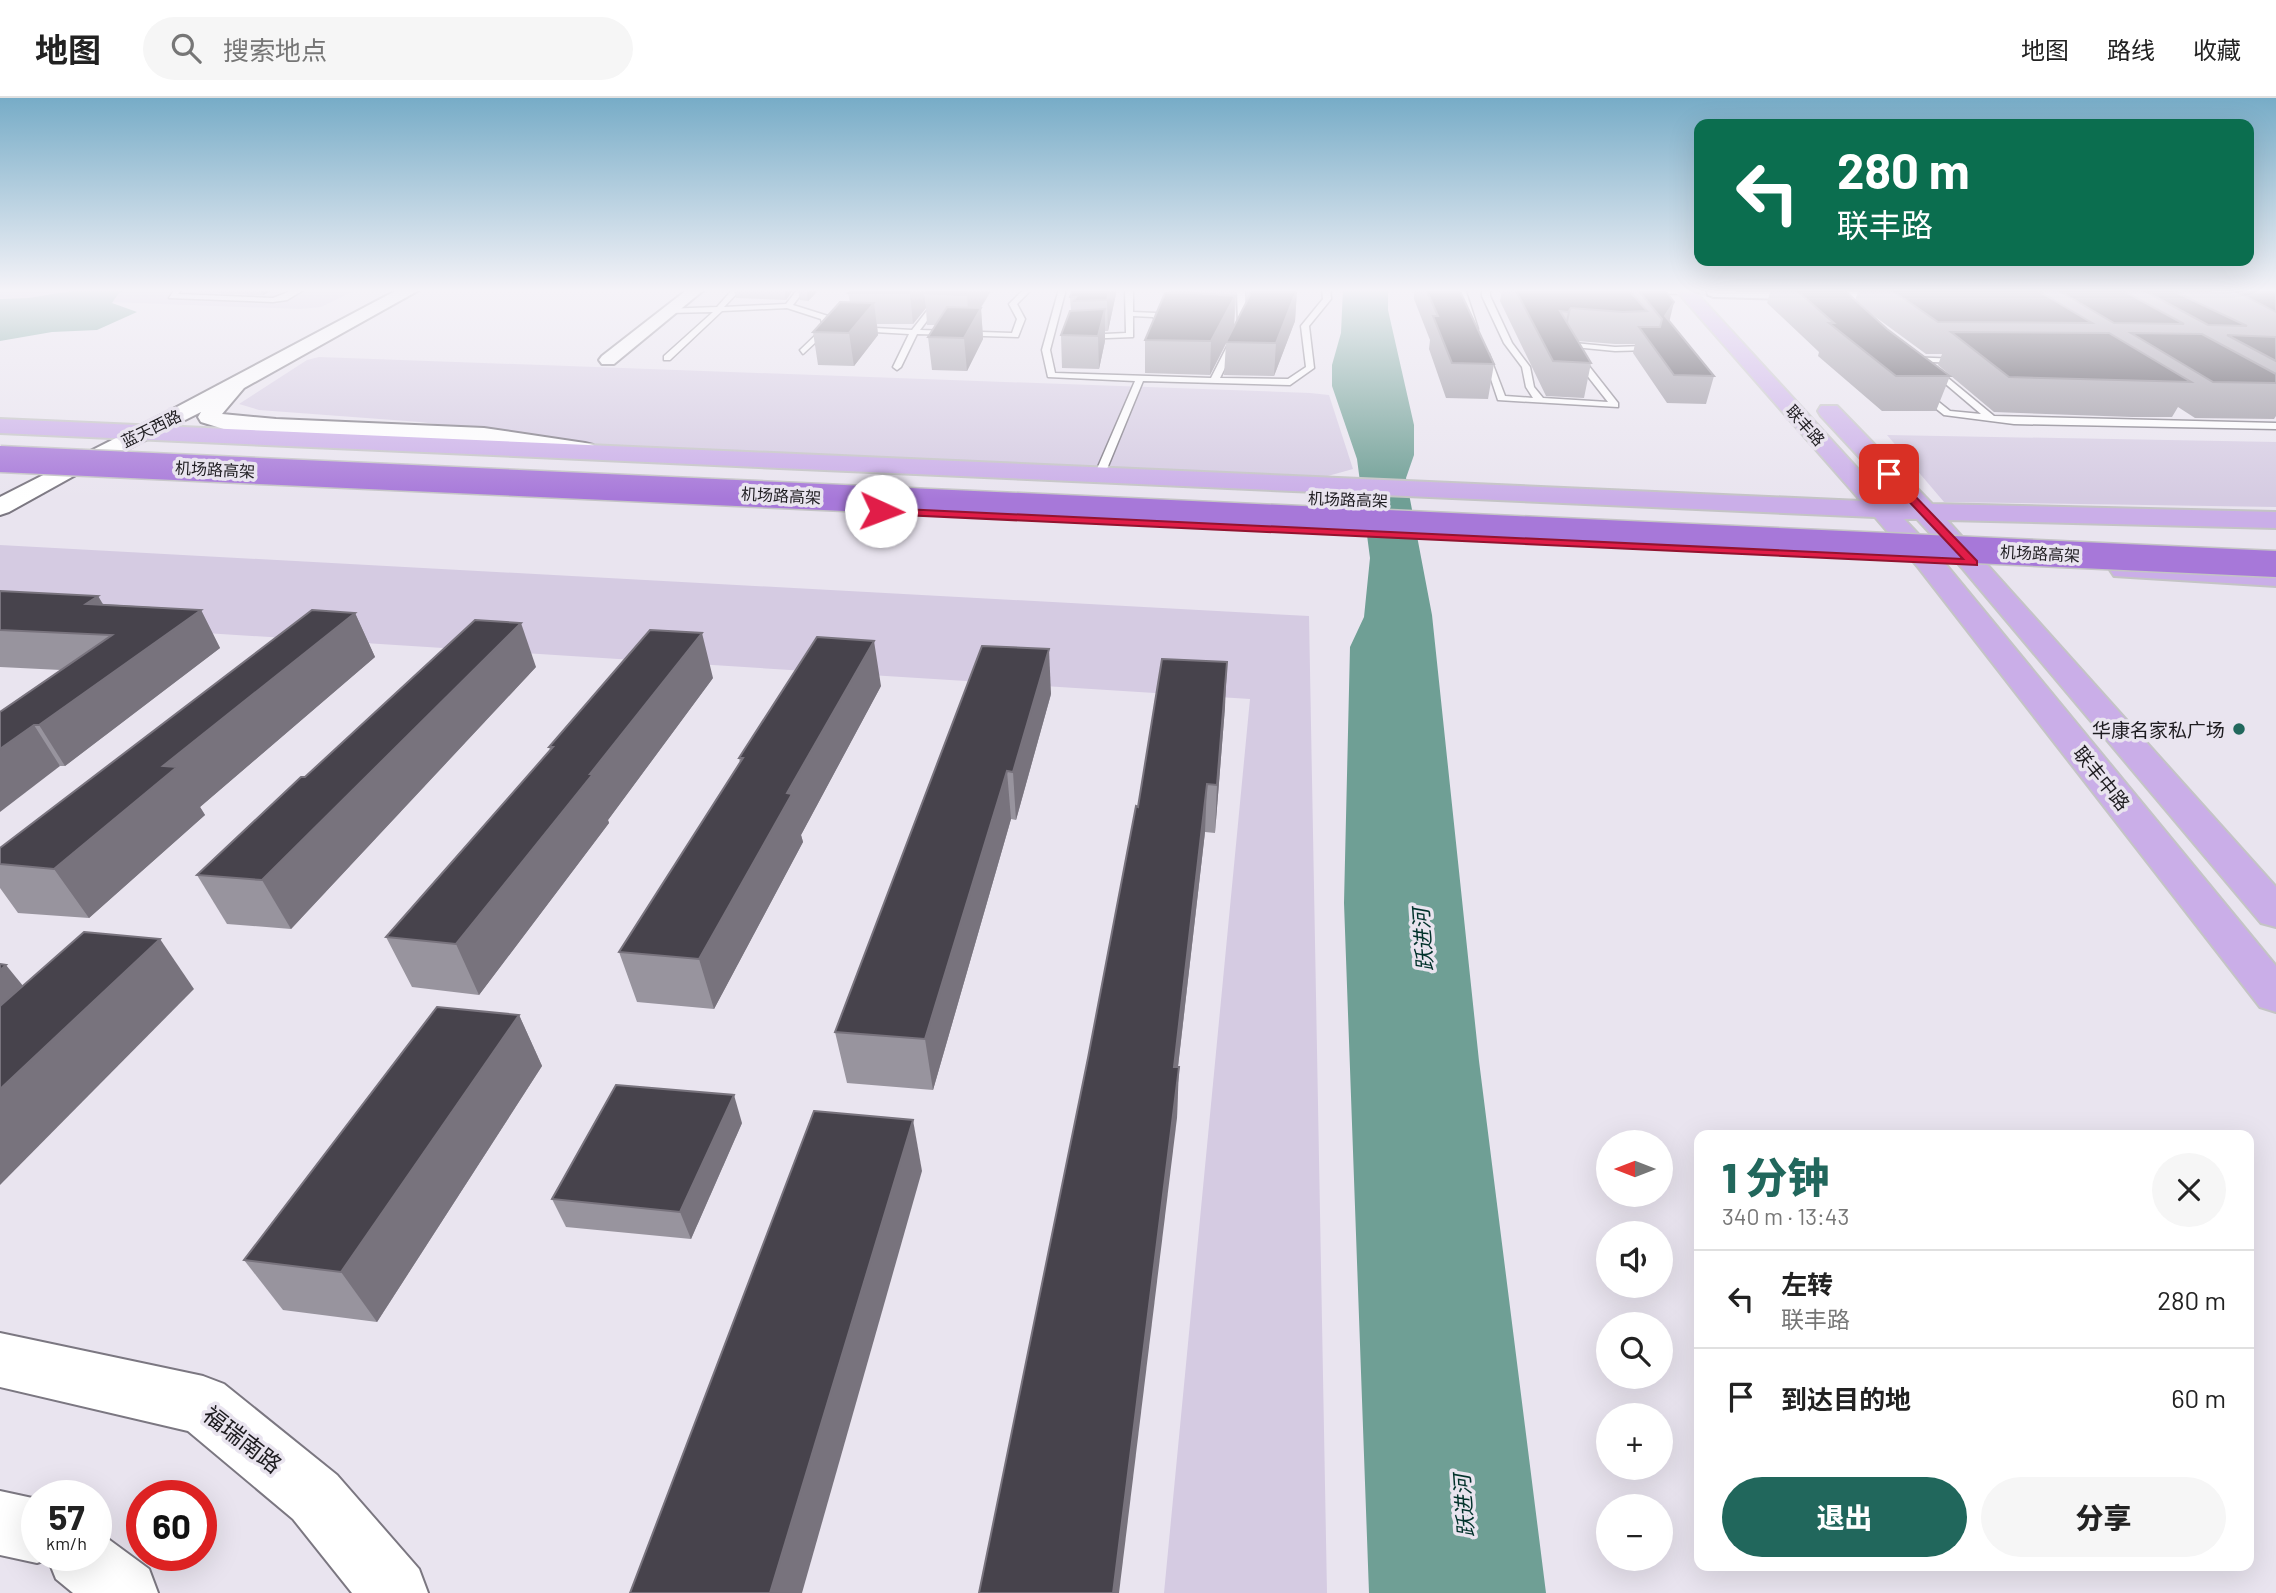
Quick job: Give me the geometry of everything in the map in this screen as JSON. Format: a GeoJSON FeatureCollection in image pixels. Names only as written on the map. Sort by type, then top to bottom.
{"type":"FeatureCollection","features":[{"type":"Feature","properties":{"kind":"highway","name":"机场路高架"},"geometry":{"type":"LineString","coordinates":[[0,441],[2276,539]]}},
{"type":"Feature","properties":{"kind":"highway","name":"机场路高架"},"geometry":{"type":"LineString","coordinates":[[8,469],[2276,564]]}},
{"type":"Feature","properties":{"kind":"main road","name":"联丰路"},"geometry":{"type":"LineString","coordinates":[[1746,359],[1928,561]]}},
{"type":"Feature","properties":{"kind":"main road","name":"联丰路"},"geometry":{"type":"LineString","coordinates":[[1816,398],[1973,563]]}},
{"type":"Feature","properties":{"kind":"main road"},"geometry":{"type":"LineString","coordinates":[[0,426],[104,430],[142,421],[608,454],[1925,512],[2276,520]]}},
{"type":"Feature","properties":{"kind":"main road"},"geometry":{"type":"LineString","coordinates":[[8,469],[2276,577]]}},
{"type":"Feature","properties":{"kind":"main road","name":"联丰中路"},"geometry":{"type":"LineString","coordinates":[[1928,561],[2276,996]]}},
{"type":"Feature","properties":{"kind":"main road"},"geometry":{"type":"LineString","coordinates":[[1973,563],[2276,913]]}},
{"type":"Feature","properties":{"kind":"street","name":"蓝天西路"},"geometry":{"type":"LineString","coordinates":[[188,387],[243,359]]}},
{"type":"Feature","properties":{"kind":"street","name":"蓝天西路"},"geometry":{"type":"LineString","coordinates":[[0,507],[63,472],[142,421],[243,380],[283,359]]}},
{"type":"Feature","properties":{"kind":"street"},"geometry":{"type":"LineString","coordinates":[[243,380],[218,402],[209,417],[227,423],[484,435],[608,454]]}},
{"type":"Feature","properties":{"kind":"street","name":"蓝天西路"},"geometry":{"type":"LineString","coordinates":[[8,469],[104,430]]}},
{"type":"Feature","properties":{"kind":"street","name":"福瑞南路"},"geometry":{"type":"LineString","coordinates":[[0,1360],[203,1405],[315,1497],[395,1593]]}},
{"type":"Feature","properties":{"kind":"street"},"geometry":{"type":"LineString","coordinates":[[0,1524],[21,1528]]}},
{"type":"Feature","properties":{"kind":"street"},"geometry":{"type":"LineString","coordinates":[[98,1571],[125,1593]]}},
{"type":"Feature","properties":{"kind":"lane"},"geometry":{"type":"LineString","coordinates":[[897,367],[901,359]]}},
{"type":"Feature","properties":{"kind":"lane"},"geometry":{"type":"LineString","coordinates":[[1048,359],[1051,375],[1290,382],[1310,368],[1309,359]]}},
{"type":"Feature","properties":{"kind":"lane"},"geometry":{"type":"LineString","coordinates":[[1214,381],[1224,359]]}},
{"type":"Feature","properties":{"kind":"lane"},"geometry":{"type":"LineString","coordinates":[[1486,359],[1501,398],[1615,405],[1579,359]]}},
{"type":"Feature","properties":{"kind":"lane"},"geometry":{"type":"LineString","coordinates":[[1520,359],[1526,367],[1530,387],[1540,401]]}},
{"type":"Feature","properties":{"kind":"lane"},"geometry":{"type":"LineString","coordinates":[[1901,359],[1975,361]]}},
{"type":"Feature","properties":{"kind":"lane"},"geometry":{"type":"LineString","coordinates":[[1923,360],[1991,418]]}},
{"type":"Feature","properties":{"kind":"lane"},"geometry":{"type":"LineString","coordinates":[[1099,476],[1140,379]]}},
{"type":"Feature","properties":{"kind":"lane"},"geometry":{"type":"LineString","coordinates":[[1918,390],[1947,413],[2014,421],[2276,426]]}},
{"type":"Feature","properties":{"kind":"lane"},"geometry":{"type":"LineString","coordinates":[[2173,410],[2194,424]]}},
{"type":"Feature","properties":{"kind":"shaded area"},"geometry":{"type":"Polygon","coordinates":[[[368,359],[1310,393],[1329,395],[1353,469],[1317,479],[631,449],[420,422],[259,410],[239,404],[307,360],[368,359]]]}},
{"type":"Feature","properties":{"kind":"shaded area"},"geometry":{"type":"Polygon","coordinates":[[[1887,435],[2276,442],[2276,507],[1944,502],[1887,435]]]}},
{"type":"Feature","properties":{"kind":"shaded area"},"geometry":{"type":"Polygon","coordinates":[[[0,545],[1309,616],[1327,1593],[1164,1593],[1250,699],[0,620],[0,545]]]}},
{"type":"Feature","properties":{"kind":"water","name":"跃进河"},"geometry":{"type":"Polygon","coordinates":[[[1334,359],[1399,359],[1414,425],[1414,455],[1406,478],[1432,615],[1479,1061],[1546,1593],[1369,1593],[1344,903],[1350,647],[1364,617],[1370,558],[1357,459],[1332,386],[1334,359]]]}},
{"type":"Feature","properties":{"kind":"building"},"geometry":{"type":"Polygon","coordinates":[[[1450,359],[1492,359],[1494,364],[1452,363],[1450,359]]]}},
{"type":"Feature","properties":{"kind":"building"},"geometry":{"type":"Polygon","coordinates":[[[1552,359],[1588,359],[1591,363],[1552,359]]]}},
{"type":"Feature","properties":{"kind":"building"},"geometry":{"type":"Polygon","coordinates":[[[1662,359],[1700,359],[1714,376],[1674,375],[1662,359]]]}},
{"type":"Feature","properties":{"kind":"building"},"geometry":{"type":"Polygon","coordinates":[[[1874,359],[1927,359],[1950,376],[1896,376],[1874,359]]]}},
{"type":"Feature","properties":{"kind":"building"},"geometry":{"type":"Polygon","coordinates":[[[1985,359],[2152,359],[2191,382],[2009,377],[1985,359]]]}},
{"type":"Feature","properties":{"kind":"building"},"geometry":{"type":"Polygon","coordinates":[[[2174,359],[2248,359],[2276,374],[2276,383],[2213,382],[2174,359]]]}},
{"type":"Feature","properties":{"kind":"building"},"geometry":{"type":"Polygon","coordinates":[[[0,591],[98,596],[86,604],[201,610],[39,725],[34,725],[0,749],[0,712],[112,635],[0,630],[0,591]]]}},
{"type":"Feature","properties":{"kind":"building"},"geometry":{"type":"Polygon","coordinates":[[[312,610],[355,613],[163,766],[177,767],[54,869],[0,864],[0,848],[312,610]]]}},
{"type":"Feature","properties":{"kind":"building"},"geometry":{"type":"Polygon","coordinates":[[[475,620],[521,623],[262,880],[197,875],[301,777],[305,777],[475,620]]]}},
{"type":"Feature","properties":{"kind":"building"},"geometry":{"type":"Polygon","coordinates":[[[650,630],[702,633],[456,944],[386,937],[553,747],[549,747],[650,630]]]}},
{"type":"Feature","properties":{"kind":"building"},"geometry":{"type":"Polygon","coordinates":[[[817,637],[874,641],[787,793],[792,794],[699,959],[619,952],[743,758],[739,758],[817,637]]]}},
{"type":"Feature","properties":{"kind":"building"},"geometry":{"type":"Polygon","coordinates":[[[982,646],[1049,649],[1013,772],[1007,771],[925,1039],[835,1032],[982,646]]]}},
{"type":"Feature","properties":{"kind":"building"},"geometry":{"type":"Polygon","coordinates":[[[1162,659],[1227,662],[1217,785],[1207,784],[1174,1067],[1179,1067],[1113,1593],[979,1593],[1088,1058],[1136,806],[1138,807],[1162,659]]]}},
{"type":"Feature","properties":{"kind":"building"},"geometry":{"type":"Polygon","coordinates":[[[84,932],[160,939],[0,1089],[0,1006],[84,932]]]}},
{"type":"Feature","properties":{"kind":"building"},"geometry":{"type":"Polygon","coordinates":[[[437,1007],[519,1015],[341,1272],[244,1260],[437,1007]]]}},
{"type":"Feature","properties":{"kind":"building"},"geometry":{"type":"Polygon","coordinates":[[[616,1085],[734,1095],[680,1212],[552,1199],[616,1085]]]}},
{"type":"Feature","properties":{"kind":"building"},"geometry":{"type":"Polygon","coordinates":[[[814,1111],[913,1120],[770,1593],[630,1593],[814,1111]]]}},
{"type":"Feature","properties":{"kind":"place","name":"华康名家私广场"},"geometry":{"type":"Point","coordinates":[2239,729]}},
{"type":"Feature","properties":{"kind":"route"},"geometry":{"type":"LineString","coordinates":[[881,511],[1329,530],[1973,563],[1889,474]]}}]}
